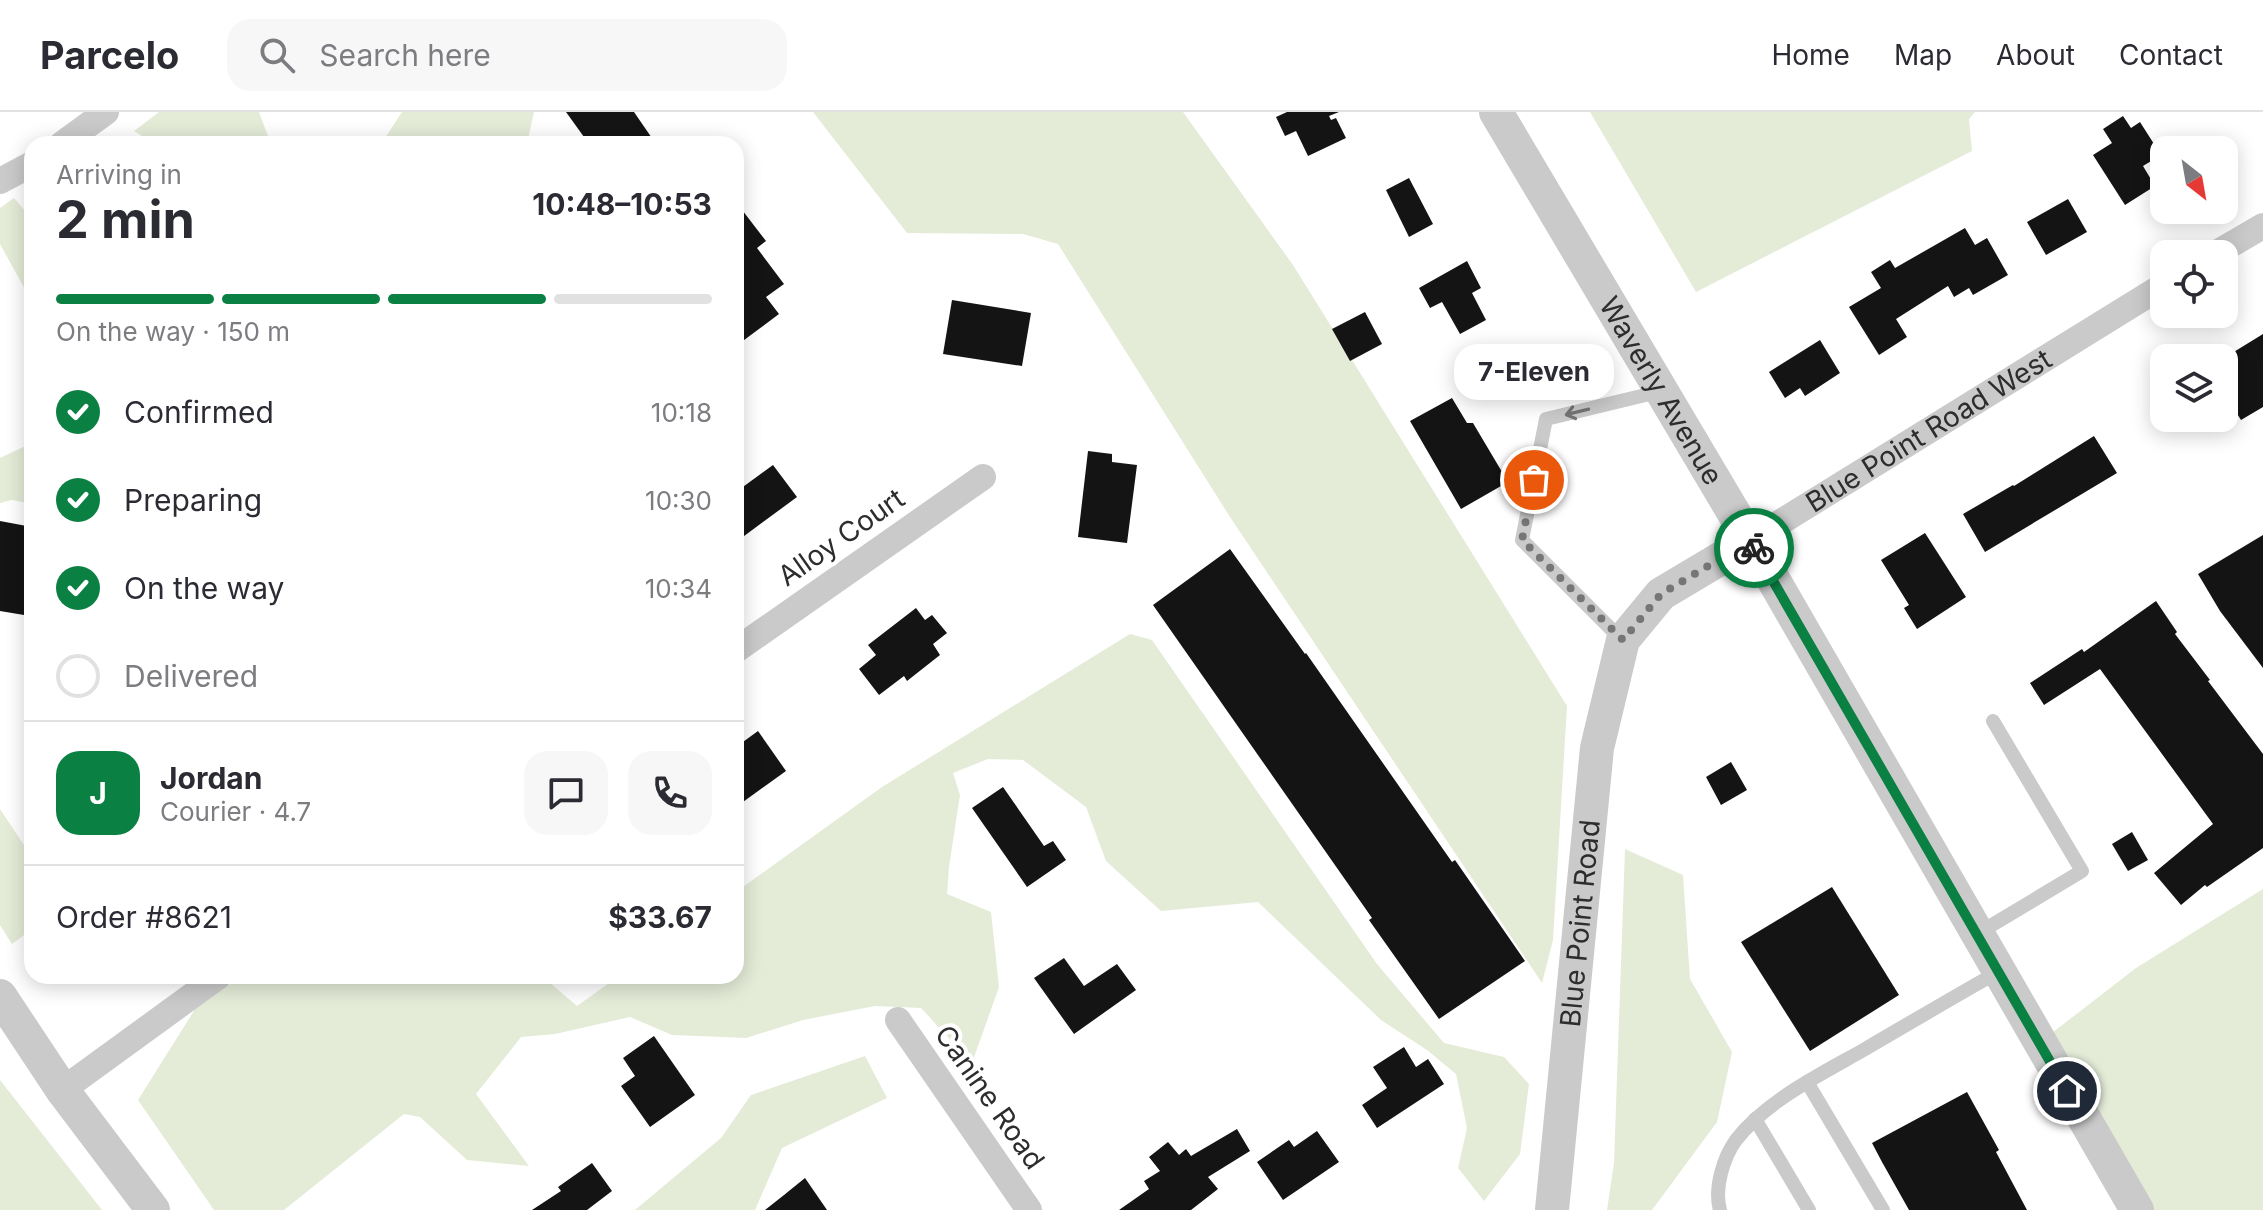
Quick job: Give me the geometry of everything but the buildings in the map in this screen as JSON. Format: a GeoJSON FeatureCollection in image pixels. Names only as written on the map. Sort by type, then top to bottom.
{"type":"FeatureCollection","features":[{"type":"Feature","properties":{"kind":"street"},"geometry":{"type":"LineString","coordinates":[[73,136],[106,112]]}},
{"type":"Feature","properties":{"kind":"street","name":"Waverly Avenue"},"geometry":{"type":"LineString","coordinates":[[1496,112],[1662,390],[2137,1210]]}},
{"type":"Feature","properties":{"kind":"street"},"geometry":{"type":"LineString","coordinates":[[0,181],[24,168]]}},
{"type":"Feature","properties":{"kind":"street"},"geometry":{"type":"LineString","coordinates":[[2238,241],[2263,226]]}},
{"type":"Feature","properties":{"kind":"street","name":"Blue Point Road West"},"geometry":{"type":"LineString","coordinates":[[1623,640],[1661,594],[2150,294]]}},
{"type":"Feature","properties":{"kind":"street","name":"Alloy Court"},"geometry":{"type":"LineString","coordinates":[[744,644],[983,477]]}},
{"type":"Feature","properties":{"kind":"street","name":"Blue Point Road"},"geometry":{"type":"LineString","coordinates":[[1549,1208],[1597,748],[1623,640]]}},
{"type":"Feature","properties":{"kind":"street"},"geometry":{"type":"LineString","coordinates":[[63,1091],[208,984]]}},
{"type":"Feature","properties":{"kind":"street"},"geometry":{"type":"LineString","coordinates":[[0,996],[63,1091],[153,1210]]}},
{"type":"Feature","properties":{"kind":"street","name":"Canine Road"},"geometry":{"type":"LineString","coordinates":[[898,1020],[1029,1210]]}},
{"type":"Feature","properties":{"kind":"lane"},"geometry":{"type":"LineString","coordinates":[[1623,640],[1522,540],[1546,419],[1662,390]]}},
{"type":"Feature","properties":{"kind":"lane"},"geometry":{"type":"LineString","coordinates":[[1976,934],[2082,871],[1993,721]]}},
{"type":"Feature","properties":{"kind":"lane"},"geometry":{"type":"LineString","coordinates":[[1720,1210],[1721,1171],[1734,1142],[1755,1119],[1807,1082],[1998,972]]}},
{"type":"Feature","properties":{"kind":"lane"},"geometry":{"type":"LineString","coordinates":[[1807,1082],[1883,1210]]}},
{"type":"Feature","properties":{"kind":"lane"},"geometry":{"type":"LineString","coordinates":[[1755,1119],[1809,1210]]}},
{"type":"Feature","properties":{"kind":"green space"},"geometry":{"type":"Polygon","coordinates":[[[159,112],[259,112],[268,136],[142,136],[134,131],[159,112]]]}},
{"type":"Feature","properties":{"kind":"green space"},"geometry":{"type":"Polygon","coordinates":[[[402,112],[534,112],[529,136],[386,136],[402,112]]]}},
{"type":"Feature","properties":{"kind":"green space"},"geometry":{"type":"Polygon","coordinates":[[[813,112],[1183,112],[1293,265],[1567,706],[1553,940],[1542,983],[1230,517],[1058,244],[1023,234],[907,233],[813,112]]]}},
{"type":"Feature","properties":{"kind":"green space"},"geometry":{"type":"Polygon","coordinates":[[[1590,112],[1975,112],[1969,119],[1972,151],[1696,292],[1590,112]]]}},
{"type":"Feature","properties":{"kind":"green space"},"geometry":{"type":"Polygon","coordinates":[[[14,198],[24,210],[24,288],[0,244],[0,208],[14,198]]]}},
{"type":"Feature","properties":{"kind":"green space"},"geometry":{"type":"Polygon","coordinates":[[[24,447],[24,502],[12,500],[0,503],[0,458],[24,447]]]}},
{"type":"Feature","properties":{"kind":"green space"},"geometry":{"type":"Polygon","coordinates":[[[1130,634],[1152,640],[1377,964],[1444,1043],[1504,1057],[1529,1084],[1520,1154],[1484,1201],[1458,1168],[1467,1128],[1456,1074],[1427,1050],[1381,1020],[1258,902],[1161,911],[1106,861],[1086,807],[1023,760],[988,759],[953,773],[960,795],[947,894],[991,912],[999,987],[972,1063],[921,1008],[875,1006],[803,1020],[746,1038],[672,1035],[630,1017],[555,1034],[521,1037],[476,1094],[529,1166],[467,1160],[420,1117],[404,1114],[284,1210],[214,1210],[138,1100],[202,998],[231,984],[551,984],[577,1006],[608,984],[744,984],[744,886],[882,787],[1130,634]]]}},
{"type":"Feature","properties":{"kind":"green space"},"geometry":{"type":"Polygon","coordinates":[[[0,809],[24,845],[24,935],[12,944],[0,925],[0,809]]]}},
{"type":"Feature","properties":{"kind":"green space"},"geometry":{"type":"Polygon","coordinates":[[[1625,849],[1683,875],[1690,979],[1732,1052],[1717,1122],[1652,1210],[1607,1210],[1614,1163],[1625,849]]]}},
{"type":"Feature","properties":{"kind":"green space"},"geometry":{"type":"Polygon","coordinates":[[[2263,889],[2263,1210],[2137,1210],[2039,1043],[2136,968],[2263,889]]]}},
{"type":"Feature","properties":{"kind":"green space"},"geometry":{"type":"Polygon","coordinates":[[[865,1056],[887,1098],[782,1148],[755,1210],[635,1210],[721,1138],[751,1095],[865,1056]]]}},
{"type":"Feature","properties":{"kind":"green space"},"geometry":{"type":"Polygon","coordinates":[[[0,1080],[102,1210],[0,1210],[0,1080]]]}},
{"type":"Feature","properties":{"kind":"way so far"},"geometry":{"type":"LineString","coordinates":[[1534,480],[1522,540],[1623,640],[1661,594],[1750,541],[1754,548]]}},
{"type":"Feature","properties":{"kind":"place","name":"7-Eleven"},"geometry":{"type":"Point","coordinates":[1534,480]}},
{"type":"Feature","properties":{"kind":"route"},"geometry":{"type":"LineString","coordinates":[[1754,548],[2067,1091]]}}]}
